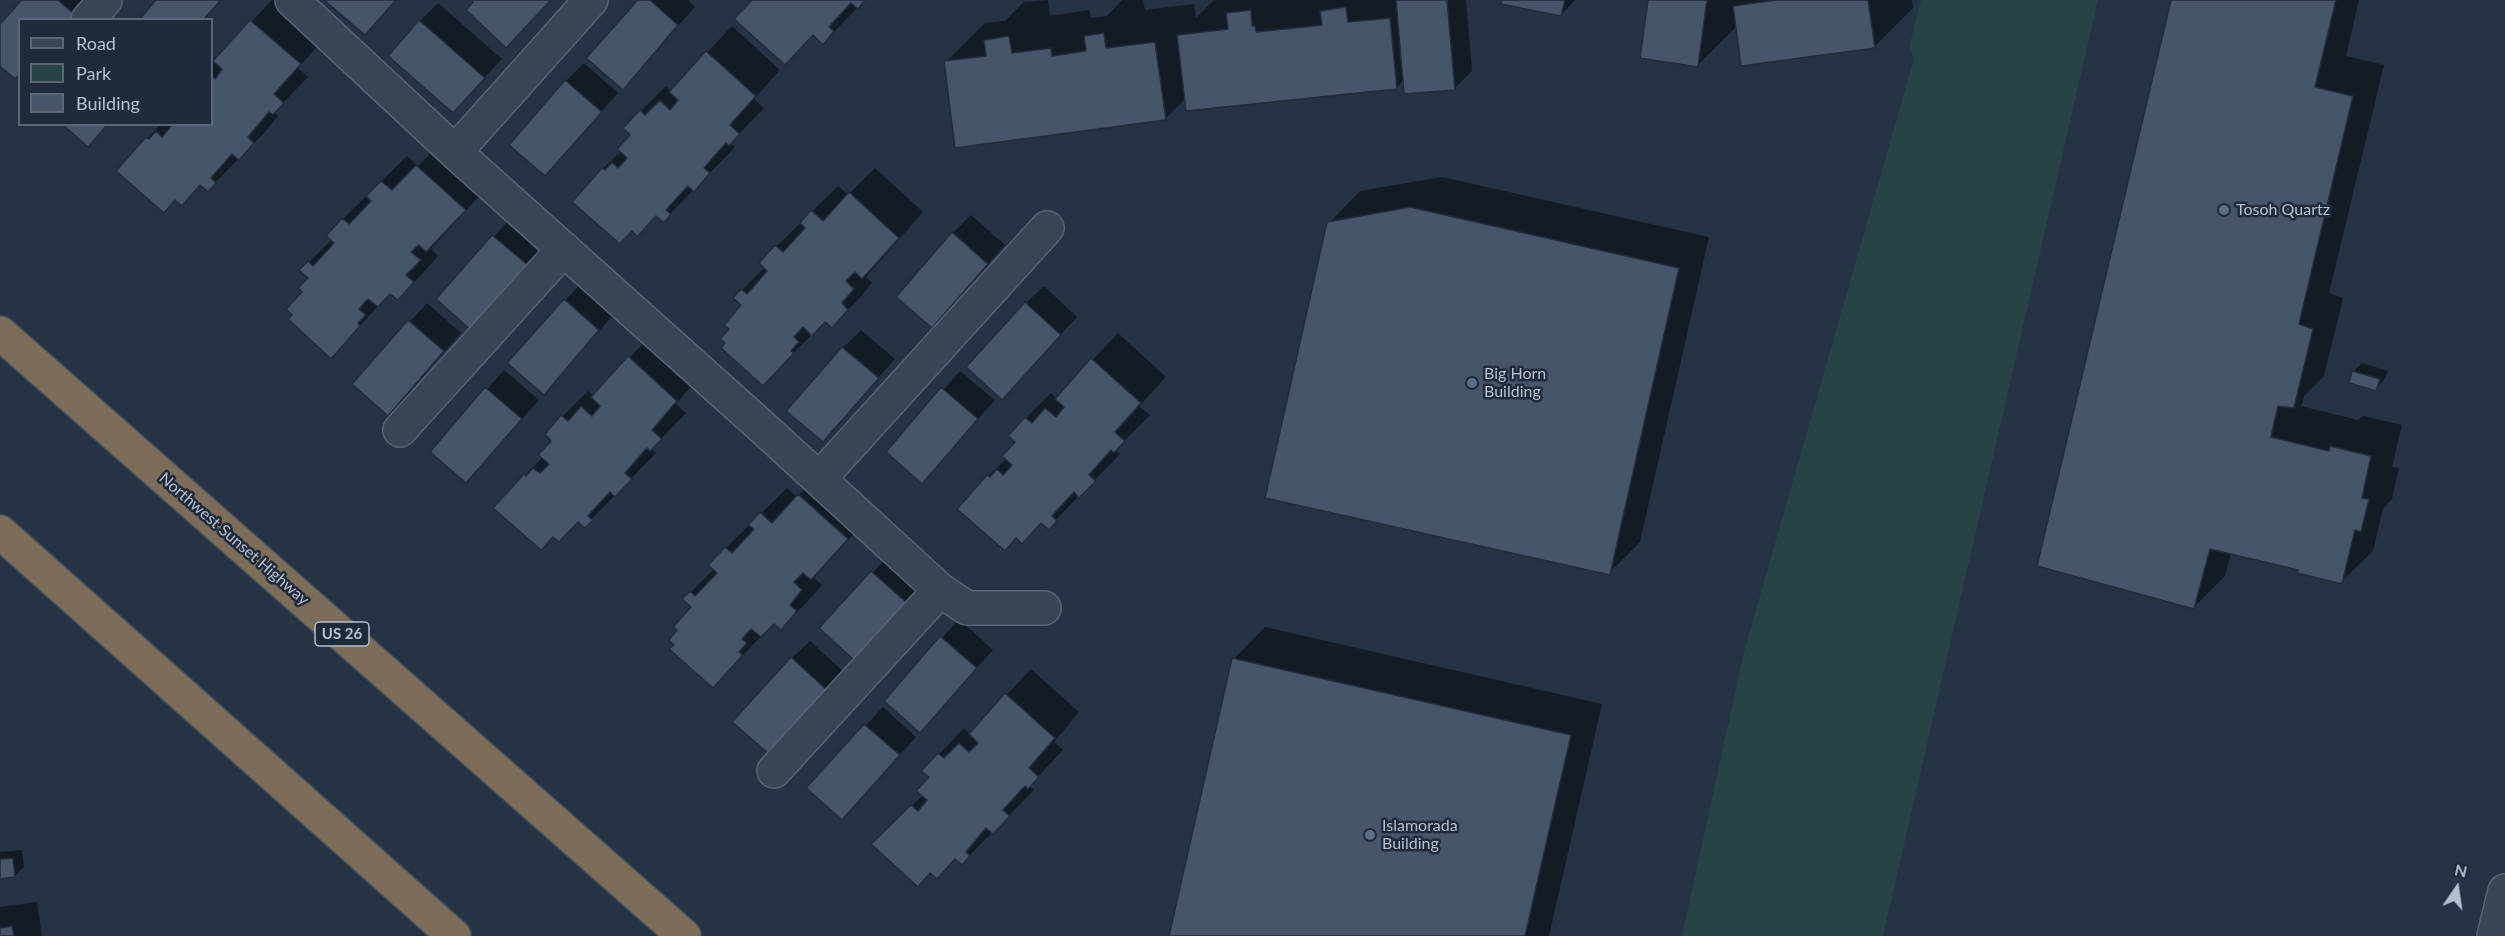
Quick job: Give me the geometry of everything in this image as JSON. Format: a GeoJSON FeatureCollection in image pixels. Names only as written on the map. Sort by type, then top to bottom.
{"type":"FeatureCollection","features":[{"type":"Feature","properties":{"kind":"highway","name":"Northwest Sunset Highway"},"geometry":{"type":"LineString","coordinates":[[0,333],[684,936]]}},
{"type":"Feature","properties":{"kind":"highway"},"geometry":{"type":"LineString","coordinates":[[0,532],[454,936]]}},
{"type":"Feature","properties":{"kind":"street"},"geometry":{"type":"LineString","coordinates":[[90,18],[105,0]]}},
{"type":"Feature","properties":{"kind":"street"},"geometry":{"type":"LineString","coordinates":[[292,0],[454,152],[940,590],[967,608],[1044,608]]}},
{"type":"Feature","properties":{"kind":"street"},"geometry":{"type":"LineString","coordinates":[[454,152],[591,0]]}},
{"type":"Feature","properties":{"kind":"street"},"geometry":{"type":"LineString","coordinates":[[819,479],[1047,228]]}},
{"type":"Feature","properties":{"kind":"street"},"geometry":{"type":"LineString","coordinates":[[400,430],[564,249]]}},
{"type":"Feature","properties":{"kind":"street"},"geometry":{"type":"LineString","coordinates":[[774,771],[940,590]]}},
{"type":"Feature","properties":{"kind":"street"},"geometry":{"type":"LineString","coordinates":[[2494,936],[2505,891]]}},
{"type":"Feature","properties":{"kind":"green space"},"geometry":{"type":"Polygon","coordinates":[[[1921,0],[2098,0],[1883,936],[1682,936],[1744,652],[1914,58],[1909,48],[1921,0]]]}},
{"type":"Feature","properties":{"kind":"building"},"geometry":{"type":"Polygon","coordinates":[[[22,0],[58,0],[74,14],[71,18],[18,18],[18,76],[15,79],[0,66],[0,24],[22,0]]]}},
{"type":"Feature","properties":{"kind":"building"},"geometry":{"type":"Polygon","coordinates":[[[156,0],[221,0],[205,18],[141,18],[156,0]]]}},
{"type":"Feature","properties":{"kind":"building"},"geometry":{"type":"Polygon","coordinates":[[[324,0],[396,0],[365,35],[324,0]]]}},
{"type":"Feature","properties":{"kind":"building"},"geometry":{"type":"Polygon","coordinates":[[[471,0],[551,0],[506,48],[466,10],[473,2],[471,0]]]}},
{"type":"Feature","properties":{"kind":"building"},"geometry":{"type":"Polygon","coordinates":[[[638,0],[650,0],[678,25],[623,90],[586,58],[638,0]]]}},
{"type":"Feature","properties":{"kind":"building"},"geometry":{"type":"Polygon","coordinates":[[[752,0],[865,0],[858,9],[851,3],[829,27],[834,31],[823,45],[813,35],[785,65],[734,19],[752,0]]]}},
{"type":"Feature","properties":{"kind":"building"},"geometry":{"type":"Polygon","coordinates":[[[1396,0],[1447,0],[1455,90],[1404,94],[1396,0]]]}},
{"type":"Feature","properties":{"kind":"building"},"geometry":{"type":"Polygon","coordinates":[[[1502,0],[1565,0],[1561,16],[1501,4],[1502,0]]]}},
{"type":"Feature","properties":{"kind":"building"},"geometry":{"type":"Polygon","coordinates":[[[1648,0],[1707,0],[1698,67],[1640,58],[1648,0]]]}},
{"type":"Feature","properties":{"kind":"building"},"geometry":{"type":"Polygon","coordinates":[[[1776,0],[1868,0],[1875,48],[1741,66],[1733,6],[1776,0]]]}},
{"type":"Feature","properties":{"kind":"building","name":"Tosoh Quartz"},"geometry":{"type":"Polygon","coordinates":[[[2171,0],[2336,0],[2315,87],[2353,96],[2299,324],[2313,329],[2294,408],[2278,406],[2271,437],[2329,451],[2330,446],[2371,456],[2362,498],[2369,499],[2361,532],[2355,530],[2342,584],[2297,573],[2298,570],[2210,549],[2194,609],[2037,566],[2171,0]]]}},
{"type":"Feature","properties":{"kind":"building"},"geometry":{"type":"Polygon","coordinates":[[[1346,7],[1348,22],[1390,18],[1397,89],[1186,111],[1177,35],[1228,29],[1226,13],[1251,10],[1252,26],[1255,26],[1256,32],[1322,25],[1320,11],[1346,7]]]}},
{"type":"Feature","properties":{"kind":"building"},"geometry":{"type":"Polygon","coordinates":[[[250,20],[301,64],[274,94],[284,103],[273,115],[269,112],[248,137],[254,143],[239,160],[232,154],[211,178],[216,183],[208,192],[200,185],[182,206],[175,200],[164,213],[116,171],[146,137],[149,139],[156,131],[162,137],[171,126],[213,126],[213,77],[215,79],[222,69],[213,61],[250,20]]]}},
{"type":"Feature","properties":{"kind":"building"},"geometry":{"type":"Polygon","coordinates":[[[419,20],[485,78],[453,113],[388,56],[419,20]]]}},
{"type":"Feature","properties":{"kind":"building"},"geometry":{"type":"Polygon","coordinates":[[[1104,33],[1106,48],[1155,42],[1166,120],[955,148],[944,61],[986,56],[984,40],[1009,36],[1012,53],[1051,48],[1052,56],[1086,51],[1084,36],[1104,33]]]}},
{"type":"Feature","properties":{"kind":"building"},"geometry":{"type":"Polygon","coordinates":[[[706,51],[756,96],[730,125],[740,134],[729,146],[726,143],[704,168],[710,173],[694,192],[688,186],[666,210],[671,214],[664,223],[656,216],[637,237],[632,231],[620,244],[572,202],[602,168],[605,170],[612,162],[618,168],[627,158],[617,149],[630,135],[623,128],[640,110],[645,115],[660,100],[670,110],[678,100],[669,92],[706,51]]]}},
{"type":"Feature","properties":{"kind":"building"},"geometry":{"type":"Polygon","coordinates":[[[565,80],[602,112],[545,176],[509,145],[565,80]]]}},
{"type":"Feature","properties":{"kind":"building"},"geometry":{"type":"Polygon","coordinates":[[[64,126],[106,126],[88,147],[64,126]]]}},
{"type":"Feature","properties":{"kind":"building"},"geometry":{"type":"Polygon","coordinates":[[[416,165],[466,210],[426,252],[419,245],[411,252],[421,260],[406,275],[414,282],[398,300],[390,294],[378,307],[368,299],[359,309],[366,315],[358,323],[360,326],[331,359],[288,319],[292,315],[286,309],[302,292],[298,288],[308,278],[299,270],[308,261],[313,266],[334,243],[326,236],[342,218],[349,224],[371,201],[366,196],[381,181],[392,190],[416,165]]]}},
{"type":"Feature","properties":{"kind":"building"},"geometry":{"type":"Polygon","coordinates":[[[849,192],[899,238],[862,279],[855,272],[846,281],[854,289],[842,303],[848,310],[832,328],[825,322],[812,336],[803,327],[794,337],[799,342],[791,351],[794,353],[763,386],[721,348],[725,343],[720,339],[729,329],[724,325],[741,305],[733,298],[741,289],[747,294],[767,271],[759,263],[775,245],[783,252],[805,228],[800,223],[811,210],[823,221],[849,192]]]}},
{"type":"Feature","properties":{"kind":"building","name":"Big Horn Building"},"geometry":{"type":"Polygon","coordinates":[[[1410,207],[1679,268],[1610,575],[1265,498],[1327,222],[1410,207]]]}},
{"type":"Feature","properties":{"kind":"building"},"geometry":{"type":"Polygon","coordinates":[[[952,232],[988,264],[932,328],[896,297],[952,232]]]}},
{"type":"Feature","properties":{"kind":"building"},"geometry":{"type":"Polygon","coordinates":[[[492,235],[529,266],[472,331],[436,299],[492,235]]]}},
{"type":"Feature","properties":{"kind":"building"},"geometry":{"type":"Polygon","coordinates":[[[564,299],[599,330],[544,395],[507,363],[564,299]]]}},
{"type":"Feature","properties":{"kind":"building"},"geometry":{"type":"Polygon","coordinates":[[[1025,302],[1061,335],[1002,400],[966,367],[1025,302]]]}},
{"type":"Feature","properties":{"kind":"building"},"geometry":{"type":"Polygon","coordinates":[[[408,320],[444,351],[388,416],[352,384],[408,320]]]}},
{"type":"Feature","properties":{"kind":"building"},"geometry":{"type":"Polygon","coordinates":[[[842,347],[879,378],[823,442],[786,411],[842,347]]]}},
{"type":"Feature","properties":{"kind":"building"},"geometry":{"type":"Polygon","coordinates":[[[628,356],[677,401],[652,430],[662,439],[650,451],[647,448],[625,473],[632,479],[615,497],[610,492],[588,516],[593,520],[585,528],[578,522],[559,542],[553,537],[541,550],[493,508],[524,474],[526,476],[533,468],[540,473],[549,464],[538,455],[551,441],[545,434],[561,415],[568,421],[581,406],[592,416],[600,406],[591,397],[628,356]]]}},
{"type":"Feature","properties":{"kind":"building"},"geometry":{"type":"Polygon","coordinates":[[[1091,358],[1141,403],[1115,432],[1125,441],[1114,453],[1111,450],[1089,475],[1096,481],[1079,498],[1074,492],[1052,516],[1057,521],[1049,530],[1041,523],[1022,544],[1016,538],[1005,551],[957,509],[987,475],[990,477],[997,469],[1003,475],[1012,465],[1002,456],[1015,442],[1008,436],[1025,417],[1032,423],[1045,408],[1056,417],[1064,407],[1055,399],[1091,358]]]}},
{"type":"Feature","properties":{"kind":"building"},"geometry":{"type":"Polygon","coordinates":[[[2352,371],[2380,379],[2376,391],[2349,383],[2352,371]]]}},
{"type":"Feature","properties":{"kind":"building"},"geometry":{"type":"Polygon","coordinates":[[[485,387],[522,419],[466,483],[430,452],[485,387]]]}},
{"type":"Feature","properties":{"kind":"building"},"geometry":{"type":"Polygon","coordinates":[[[941,387],[978,419],[922,484],[886,452],[941,387]]]}},
{"type":"Feature","properties":{"kind":"building"},"geometry":{"type":"Polygon","coordinates":[[[798,494],[848,539],[811,580],[803,573],[794,582],[802,590],[790,605],[797,611],[781,630],[774,624],[761,637],[751,629],[742,639],[747,643],[739,652],[743,655],[713,688],[669,649],[674,645],[669,640],[677,630],[673,627],[691,607],[682,599],[690,591],[695,596],[717,573],[708,565],[725,547],[732,553],[754,529],[748,525],[760,512],[772,523],[798,494]]]}},
{"type":"Feature","properties":{"kind":"building"},"geometry":{"type":"Polygon","coordinates":[[[871,571],[907,603],[855,661],[819,628],[871,571]]]}},
{"type":"Feature","properties":{"kind":"building"},"geometry":{"type":"Polygon","coordinates":[[[940,636],[977,668],[920,733],[884,701],[940,636]]]}},
{"type":"Feature","properties":{"kind":"building"},"geometry":{"type":"Polygon","coordinates":[[[791,657],[827,690],[769,754],[732,722],[791,657]]]}},
{"type":"Feature","properties":{"kind":"building","name":"Islamorada Building"},"geometry":{"type":"Polygon","coordinates":[[[1232,658],[1571,735],[1525,936],[1169,936],[1232,658]]]}},
{"type":"Feature","properties":{"kind":"building"},"geometry":{"type":"Polygon","coordinates":[[[1005,693],[1055,738],[1029,768],[1039,777],[1028,789],[1025,786],[1003,810],[1010,816],[993,834],[986,828],[966,852],[970,856],[962,865],[955,859],[937,879],[930,873],[918,887],[871,844],[911,805],[918,811],[927,800],[916,791],[929,777],[921,771],[938,753],[944,758],[959,743],[969,752],[978,743],[969,734],[1005,693]]]}},
{"type":"Feature","properties":{"kind":"building"},"geometry":{"type":"Polygon","coordinates":[[[864,724],[900,755],[842,820],[806,788],[864,724]]]}},
{"type":"Feature","properties":{"kind":"building"},"geometry":{"type":"Polygon","coordinates":[[[13,858],[15,877],[0,879],[0,859],[13,858]]]}},
{"type":"Feature","properties":{"kind":"building"},"geometry":{"type":"Polygon","coordinates":[[[12,926],[14,936],[0,936],[0,928],[12,926]]]}},
{"type":"Feature","properties":{"kind":"place","name":"Tosoh Quartz"},"geometry":{"type":"Point","coordinates":[2224,210]}},
{"type":"Feature","properties":{"kind":"place","name":"Big Horn Building"},"geometry":{"type":"Point","coordinates":[1472,383]}},
{"type":"Feature","properties":{"kind":"place","name":"Islamorada Building"},"geometry":{"type":"Point","coordinates":[1370,835]}}]}
